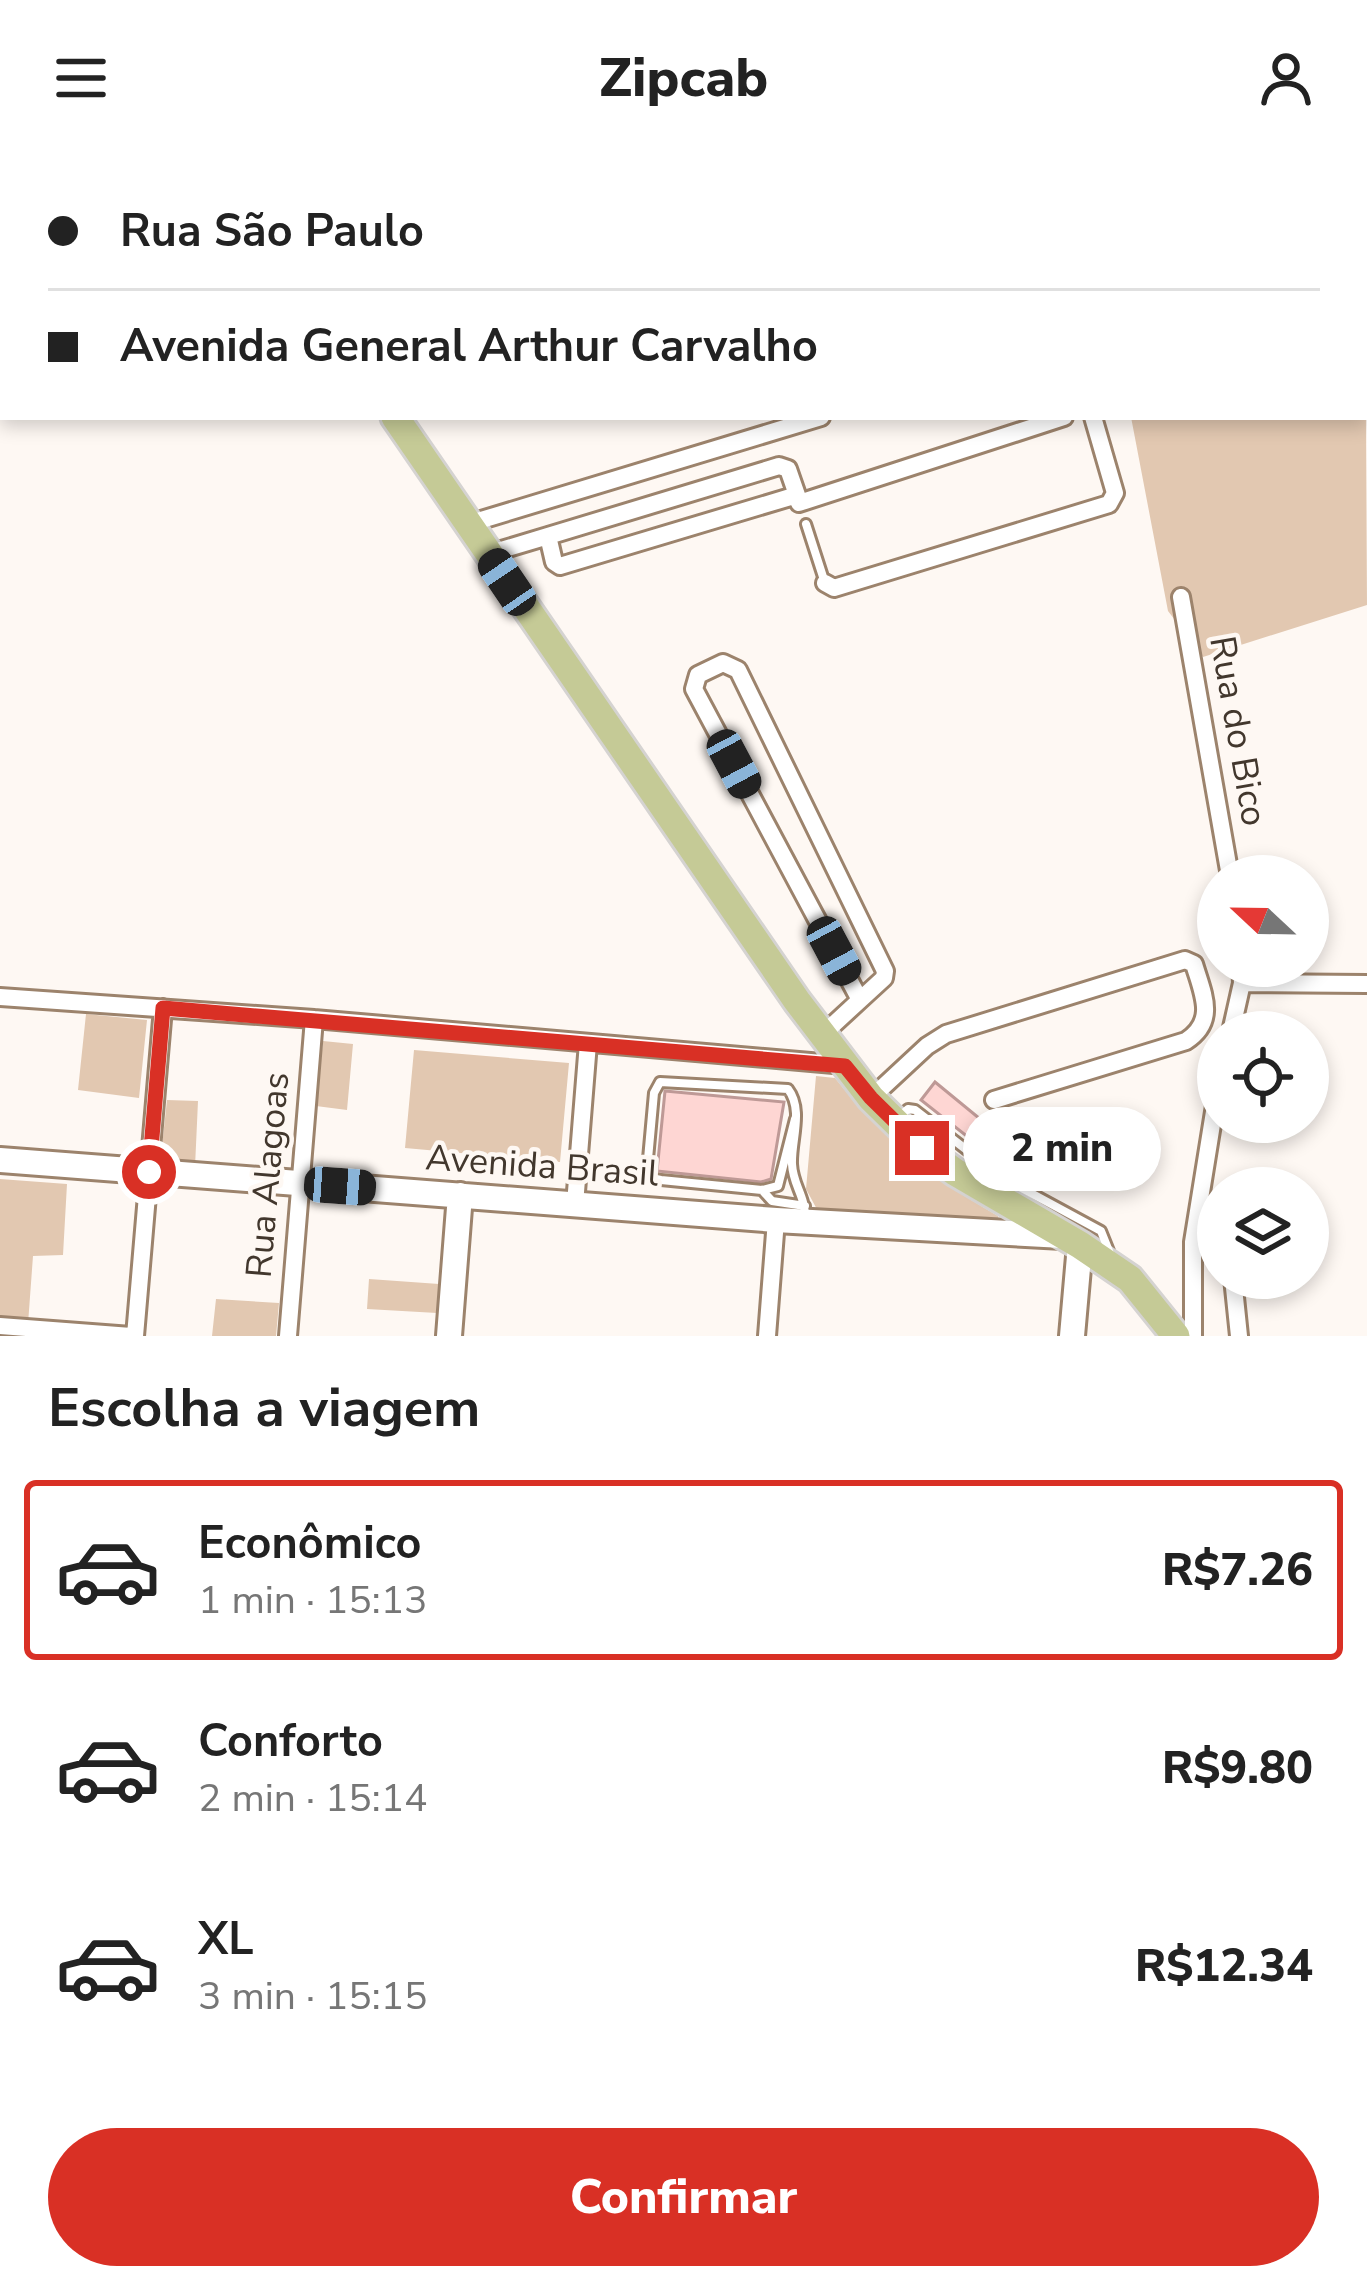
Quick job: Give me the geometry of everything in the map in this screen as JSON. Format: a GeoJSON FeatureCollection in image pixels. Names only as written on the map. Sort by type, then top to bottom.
{"type":"FeatureCollection","features":[{"type":"Feature","properties":{"kind":"main road"},"geometry":{"type":"LineString","coordinates":[[397,420],[822,1035],[871,1098],[1015,1222],[1072,1240],[1116,1268],[1146,1295],[1176,1336]]}},
{"type":"Feature","properties":{"kind":"main road","name":"Avenida Brasil"},"geometry":{"type":"LineString","coordinates":[[0,1160],[776,1220],[805,1214],[1015,1222]]}},
{"type":"Feature","properties":{"kind":"main road"},"geometry":{"type":"LineString","coordinates":[[449,1336],[460,1196]]}},
{"type":"Feature","properties":{"kind":"main road"},"geometry":{"type":"LineString","coordinates":[[1072,1240],[1072,1336]]}},
{"type":"Feature","properties":{"kind":"street"},"geometry":{"type":"LineString","coordinates":[[468,524],[811,420]]}},
{"type":"Feature","properties":{"kind":"street"},"geometry":{"type":"LineString","coordinates":[[799,503],[1055,420]]}},
{"type":"Feature","properties":{"kind":"street"},"geometry":{"type":"LineString","coordinates":[[825,583],[834,588],[1109,504],[1115,493],[1094,420]]}},
{"type":"Feature","properties":{"kind":"street"},"geometry":{"type":"LineString","coordinates":[[488,554],[779,466],[788,469],[797,495],[560,566],[554,562],[548,536]]}},
{"type":"Feature","properties":{"kind":"street","name":"Rua do Bico"},"geometry":{"type":"LineString","coordinates":[[1181,597],[1226,855]]}},
{"type":"Feature","properties":{"kind":"street"},"geometry":{"type":"LineString","coordinates":[[822,1035],[884,978],[885,971],[738,670],[723,663],[698,676],[694,689],[860,1000]]}},
{"type":"Feature","properties":{"kind":"street"},"geometry":{"type":"LineString","coordinates":[[871,1098],[946,1034],[1185,960],[1194,964],[1206,1006],[1199,1033],[994,1100]]}},
{"type":"Feature","properties":{"kind":"street"},"geometry":{"type":"LineString","coordinates":[[1329,981],[1367,984]]}},
{"type":"Feature","properties":{"kind":"street"},"geometry":{"type":"LineString","coordinates":[[0,997],[314,1018],[845,1066]]}},
{"type":"Feature","properties":{"kind":"street"},"geometry":{"type":"LineString","coordinates":[[0,1326],[133,1336],[163,1008]]}},
{"type":"Feature","properties":{"kind":"street","name":"Rua Alagoas"},"geometry":{"type":"LineString","coordinates":[[288,1336],[314,1018]]}},
{"type":"Feature","properties":{"kind":"street"},"geometry":{"type":"LineString","coordinates":[[575,1204],[588,1043]]}},
{"type":"Feature","properties":{"kind":"street"},"geometry":{"type":"LineString","coordinates":[[1193,1336],[1192,1242],[1209,1143]]}},
{"type":"Feature","properties":{"kind":"street"},"geometry":{"type":"LineString","coordinates":[[767,1336],[776,1220]]}},
{"type":"Feature","properties":{"kind":"street"},"geometry":{"type":"LineString","coordinates":[[1235,1299],[1239,1336]]}},
{"type":"Feature","properties":{"kind":"lane"},"geometry":{"type":"LineString","coordinates":[[806,524],[825,583]]}},
{"type":"Feature","properties":{"kind":"lane"},"geometry":{"type":"LineString","coordinates":[[668,1080],[788,1090],[796,1105],[794,1119],[778,1186],[762,1190],[652,1178],[647,1170],[657,1084],[668,1080]]}},
{"type":"Feature","properties":{"kind":"lane"},"geometry":{"type":"LineString","coordinates":[[893,1121],[908,1109],[915,1110],[1003,1178],[1101,1231],[1116,1268]]}},
{"type":"Feature","properties":{"kind":"lane"},"geometry":{"type":"LineString","coordinates":[[794,1119],[792,1163],[805,1214]]}},
{"type":"Feature","properties":{"kind":"lane"},"geometry":{"type":"LineString","coordinates":[[762,1190],[772,1201],[805,1214]]}},
{"type":"Feature","properties":{"kind":"shaded area"},"geometry":{"type":"Polygon","coordinates":[[[1132,420],[1366,420],[1367,605],[1203,657],[1168,611],[1132,420]]]}},
{"type":"Feature","properties":{"kind":"shaded area"},"geometry":{"type":"Polygon","coordinates":[[[86,1014],[147,1020],[139,1098],[78,1090],[86,1014]]]}},
{"type":"Feature","properties":{"kind":"shaded area"},"geometry":{"type":"Polygon","coordinates":[[[323,1041],[353,1044],[347,1110],[316,1106],[323,1041]]]}},
{"type":"Feature","properties":{"kind":"shaded area"},"geometry":{"type":"Polygon","coordinates":[[[414,1050],[569,1063],[560,1162],[405,1148],[414,1050]]]}},
{"type":"Feature","properties":{"kind":"shaded area"},"geometry":{"type":"Polygon","coordinates":[[[816,1076],[835,1078],[891,1139],[929,1171],[998,1216],[999,1224],[820,1215],[806,1189],[816,1076]]]}},
{"type":"Feature","properties":{"kind":"shaded area"},"geometry":{"type":"Polygon","coordinates":[[[167,1100],[198,1101],[195,1167],[160,1165],[167,1100]]]}},
{"type":"Feature","properties":{"kind":"shaded area"},"geometry":{"type":"Polygon","coordinates":[[[0,1179],[67,1184],[63,1255],[33,1256],[28,1324],[0,1321],[0,1179]]]}},
{"type":"Feature","properties":{"kind":"shaded area"},"geometry":{"type":"Polygon","coordinates":[[[369,1279],[439,1284],[437,1313],[367,1309],[369,1279]]]}},
{"type":"Feature","properties":{"kind":"shaded area"},"geometry":{"type":"Polygon","coordinates":[[[216,1299],[279,1303],[276,1336],[212,1336],[216,1299]]]}},
{"type":"Feature","properties":{"kind":"building"},"geometry":{"type":"Polygon","coordinates":[[[935,1082],[1029,1154],[1016,1175],[921,1100],[935,1082]]]}},
{"type":"Feature","properties":{"kind":"building"},"geometry":{"type":"Polygon","coordinates":[[[665,1091],[784,1102],[771,1179],[761,1182],[657,1171],[665,1091]]]}},
{"type":"Feature","properties":{"kind":"route"},"geometry":{"type":"LineString","coordinates":[[149,1172],[163,1008],[845,1066],[922,1148]]}}]}
